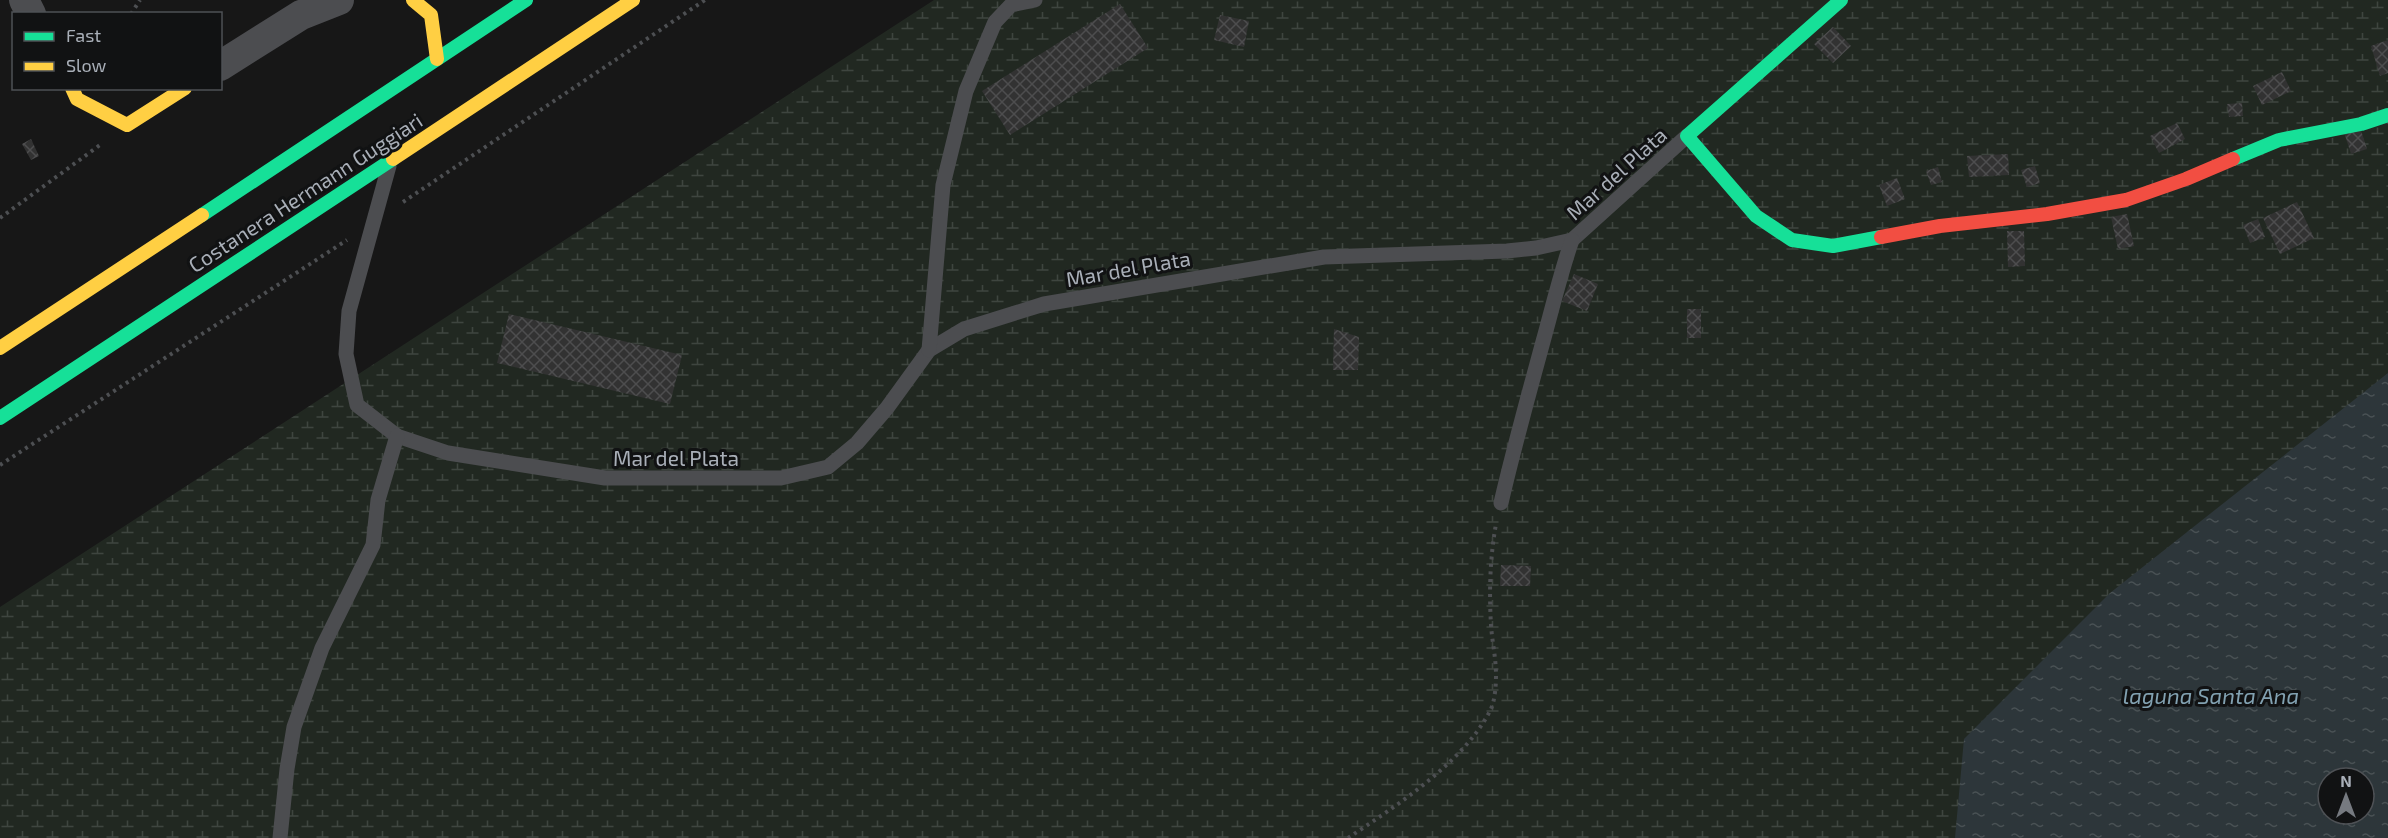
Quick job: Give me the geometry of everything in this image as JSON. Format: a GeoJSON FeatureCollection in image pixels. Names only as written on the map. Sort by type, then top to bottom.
{"type":"FeatureCollection","features":[{"type":"Feature","properties":{"kind":"main road"},"geometry":{"type":"LineString","coordinates":[[412,0],[431,15],[437,59]]}},
{"type":"Feature","properties":{"kind":"main road","name":"Costanera Hermann Guggiari"},"geometry":{"type":"LineString","coordinates":[[0,348],[526,0]]}},
{"type":"Feature","properties":{"kind":"main road","name":"Costanera Hermann Guggiari"},"geometry":{"type":"LineString","coordinates":[[0,418],[633,0]]}},
{"type":"Feature","properties":{"kind":"main road","name":"Mar del Plata"},"geometry":{"type":"LineString","coordinates":[[1688,136],[1841,0]]}},
{"type":"Feature","properties":{"kind":"main road"},"geometry":{"type":"LineString","coordinates":[[73,90],[77,99],[127,125],[182,90]]}},
{"type":"Feature","properties":{"kind":"main road"},"geometry":{"type":"LineString","coordinates":[[1688,136],[1756,216],[1792,240],[1833,246],[1940,226],[2047,214],[2126,200],[2186,179],[2280,140],[2361,123],[2388,114]]}},
{"type":"Feature","properties":{"kind":"street"},"geometry":{"type":"LineString","coordinates":[[222,65],[301,15],[339,0]]}},
{"type":"Feature","properties":{"kind":"lane"},"geometry":{"type":"LineString","coordinates":[[929,350],[943,184],[966,91],[995,22],[1011,5],[1035,0]]}},
{"type":"Feature","properties":{"kind":"lane","name":"Mar del Plata"},"geometry":{"type":"LineString","coordinates":[[390,161],[349,311],[346,354],[357,405],[397,436],[448,453],[605,478],[781,478],[828,467],[857,443],[887,408],[929,350],[964,330],[1044,304],[1324,256],[1507,251],[1536,248],[1572,240],[1688,136]]}},
{"type":"Feature","properties":{"kind":"lane"},"geometry":{"type":"LineString","coordinates":[[1501,503],[1557,285],[1572,240]]}},
{"type":"Feature","properties":{"kind":"lane"},"geometry":{"type":"LineString","coordinates":[[280,838],[294,727],[322,648],[373,544],[378,500],[397,436]]}},
{"type":"Feature","properties":{"kind":"path"},"geometry":{"type":"LineString","coordinates":[[0,218],[127,125]]}},
{"type":"Feature","properties":{"kind":"path"},"geometry":{"type":"LineString","coordinates":[[1348,838],[1396,806],[1431,778],[1470,741],[1492,709],[1496,677],[1491,623],[1491,549],[1501,503]]}},
{"type":"Feature","properties":{"kind":"green space"},"geometry":{"type":"Polygon","coordinates":[[[934,0],[2388,0],[2388,838],[0,838],[0,607],[934,0]]]}},
{"type":"Feature","properties":{"kind":"water","name":"laguna Santa Ana"},"geometry":{"type":"Polygon","coordinates":[[[2388,373],[2388,838],[1955,838],[1964,739],[2110,593],[2388,373]]]}},
{"type":"Feature","properties":{"kind":"building"},"geometry":{"type":"Polygon","coordinates":[[[1120,4],[1148,48],[1010,135],[982,91],[1120,4]]]}},
{"type":"Feature","properties":{"kind":"building"},"geometry":{"type":"Polygon","coordinates":[[[1220,15],[1249,21],[1244,47],[1214,40],[1220,15]]]}},
{"type":"Feature","properties":{"kind":"building"},"geometry":{"type":"Polygon","coordinates":[[[1833,27],[1851,46],[1833,63],[1814,44],[1833,27]]]}},
{"type":"Feature","properties":{"kind":"building"},"geometry":{"type":"Polygon","coordinates":[[[2388,40],[2388,73],[2380,76],[2371,46],[2388,40]]]}},
{"type":"Feature","properties":{"kind":"building"},"geometry":{"type":"Polygon","coordinates":[[[2282,72],[2291,91],[2262,105],[2253,86],[2282,72]]]}},
{"type":"Feature","properties":{"kind":"building"},"geometry":{"type":"Polygon","coordinates":[[[2242,103],[2243,116],[2229,117],[2227,104],[2242,103]]]}},
{"type":"Feature","properties":{"kind":"building"},"geometry":{"type":"Polygon","coordinates":[[[2177,123],[2185,139],[2159,153],[2150,136],[2177,123]]]}},
{"type":"Feature","properties":{"kind":"building"},"geometry":{"type":"Polygon","coordinates":[[[2359,124],[2367,149],[2351,154],[2343,129],[2359,124]]]}},
{"type":"Feature","properties":{"kind":"building"},"geometry":{"type":"Polygon","coordinates":[[[31,139],[39,156],[31,160],[22,144],[31,139]]]}},
{"type":"Feature","properties":{"kind":"building"},"geometry":{"type":"Polygon","coordinates":[[[2008,154],[2009,175],[1969,177],[1967,156],[2008,154]]]}},
{"type":"Feature","properties":{"kind":"building"},"geometry":{"type":"Polygon","coordinates":[[[2035,166],[2040,183],[2027,187],[2021,170],[2035,166]]]}},
{"type":"Feature","properties":{"kind":"building"},"geometry":{"type":"Polygon","coordinates":[[[1938,167],[1942,182],[1931,185],[1926,171],[1938,167]]]}},
{"type":"Feature","properties":{"kind":"building"},"geometry":{"type":"Polygon","coordinates":[[[1897,178],[1905,199],[1887,206],[1879,185],[1897,178]]]}},
{"type":"Feature","properties":{"kind":"building"},"geometry":{"type":"Polygon","coordinates":[[[2297,202],[2314,238],[2280,254],[2263,218],[2297,202]]]}},
{"type":"Feature","properties":{"kind":"building"},"geometry":{"type":"Polygon","coordinates":[[[2127,214],[2134,246],[2118,249],[2111,217],[2127,214]]]}},
{"type":"Feature","properties":{"kind":"building"},"geometry":{"type":"Polygon","coordinates":[[[2258,219],[2265,237],[2250,243],[2243,225],[2258,219]]]}},
{"type":"Feature","properties":{"kind":"building"},"geometry":{"type":"Polygon","coordinates":[[[2007,231],[2024,231],[2025,266],[2008,267],[2007,231]]]}},
{"type":"Feature","properties":{"kind":"building"},"geometry":{"type":"Polygon","coordinates":[[[1574,274],[1598,284],[1587,311],[1562,301],[1574,274]]]}},
{"type":"Feature","properties":{"kind":"building"},"geometry":{"type":"Polygon","coordinates":[[[1687,309],[1701,309],[1701,338],[1687,338],[1687,309]]]}},
{"type":"Feature","properties":{"kind":"building"},"geometry":{"type":"Polygon","coordinates":[[[509,314],[682,355],[670,404],[497,363],[509,314]]]}},
{"type":"Feature","properties":{"kind":"building"},"geometry":{"type":"Polygon","coordinates":[[[1334,329],[1359,337],[1358,370],[1333,370],[1334,329]]]}},
{"type":"Feature","properties":{"kind":"building"},"geometry":{"type":"Polygon","coordinates":[[[1501,565],[1531,566],[1530,586],[1500,586],[1501,565]]]}},
{"type":"Feature","properties":{"kind":"traffic: fast"},"geometry":{"type":"LineString","coordinates":[[202,215],[526,0]]}},
{"type":"Feature","properties":{"kind":"traffic: fast"},"geometry":{"type":"LineString","coordinates":[[1841,0],[1687,136],[1756,216],[1792,240],[1833,246],[1881,237]]}},
{"type":"Feature","properties":{"kind":"traffic: fast"},"geometry":{"type":"LineString","coordinates":[[2233,159],[2279,140],[2361,124],[2388,115]]}},
{"type":"Feature","properties":{"kind":"traffic: fast"},"geometry":{"type":"LineString","coordinates":[[0,418],[393,159]]}},
{"type":"Feature","properties":{"kind":"traffic: slow"},"geometry":{"type":"LineString","coordinates":[[413,0],[431,15],[437,59]]}},
{"type":"Feature","properties":{"kind":"traffic: slow"},"geometry":{"type":"LineString","coordinates":[[393,159],[633,0]]}},
{"type":"Feature","properties":{"kind":"traffic: slow"},"geometry":{"type":"LineString","coordinates":[[73,90],[77,99],[127,125],[182,90]]}},
{"type":"Feature","properties":{"kind":"traffic: slow"},"geometry":{"type":"LineString","coordinates":[[0,348],[202,215]]}},
{"type":"Feature","properties":{"kind":"traffic: jam"},"geometry":{"type":"LineString","coordinates":[[1881,237],[1940,226],[2047,214],[2126,200],[2186,179],[2233,159]]}}]}
